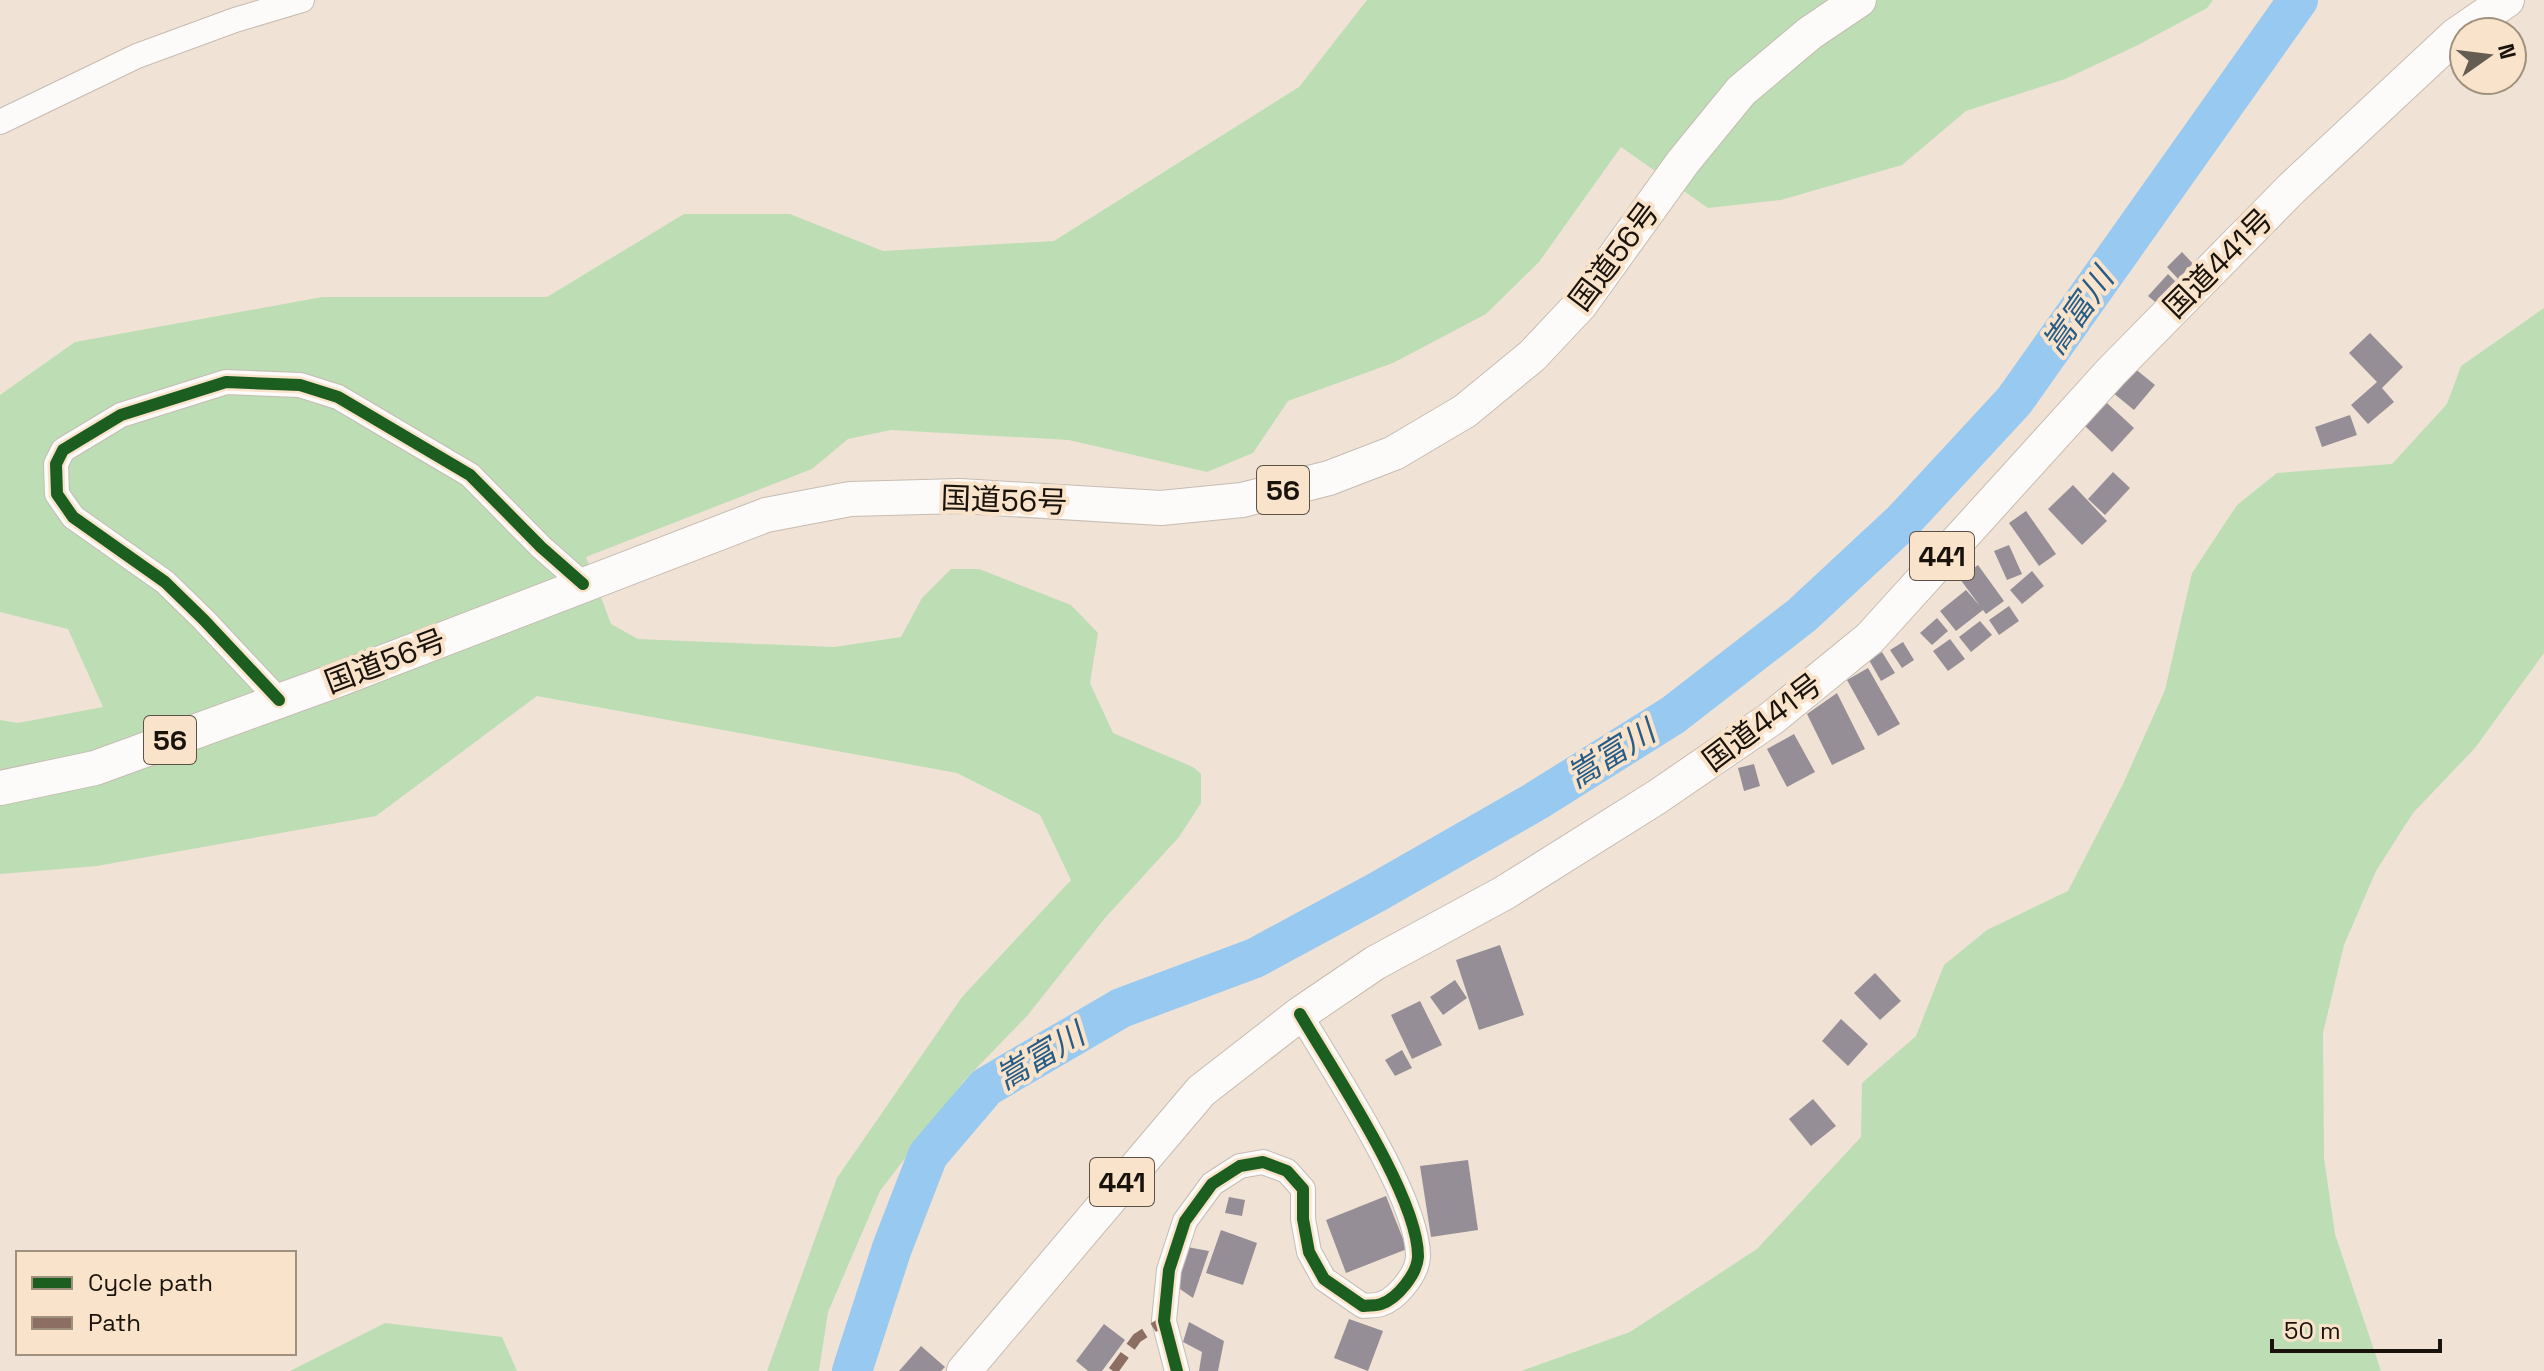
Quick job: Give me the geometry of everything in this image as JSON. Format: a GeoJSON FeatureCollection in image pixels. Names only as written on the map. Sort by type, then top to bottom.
{"type":"FeatureCollection","features":[{"type":"Feature","properties":{"kind":"highway","name":"国道56号"},"geometry":{"type":"LineString","coordinates":[[0,788],[95,768],[337,680],[766,515],[850,499],[960,496],[1161,508],[1256,496],[1329,478],[1394,453],[1465,411],[1532,356],[1580,305],[1683,162],[1741,91],[1810,33],[1859,0]]}},
{"type":"Feature","properties":{"kind":"highway","name":"国道441号"},"geometry":{"type":"LineString","coordinates":[[964,1371],[1201,1091],[1300,1014],[1375,963],[1504,893],[1657,797],[1772,718],[1870,638],[2111,372],[2292,188],[2456,35],[2507,0]]}},
{"type":"Feature","properties":{"kind":"street"},"geometry":{"type":"LineString","coordinates":[[0,122],[137,56],[235,20],[302,0]]}},
{"type":"Feature","properties":{"kind":"street"},"geometry":{"type":"LineString","coordinates":[[279,700],[165,582],[73,517],[57,494],[56,464],[63,450],[121,415],[226,382],[300,385],[338,397],[470,475],[541,547],[583,584]]}},
{"type":"Feature","properties":{"kind":"street"},"geometry":{"type":"LineString","coordinates":[[1177,1371],[1164,1321],[1169,1270],[1185,1221],[1212,1184],[1240,1166],[1263,1162],[1287,1171],[1303,1189],[1303,1219],[1309,1252],[1324,1279],[1363,1306],[1382,1304],[1406,1285],[1418,1260],[1410,1214],[1371,1135],[1300,1014]]}},
{"type":"Feature","properties":{"kind":"green space"},"geometry":{"type":"Polygon","coordinates":[[[1367,0],[2213,0],[2207,8],[2136,46],[2065,79],[1966,111],[1902,165],[1781,200],[1708,208],[1621,147],[1539,262],[1486,314],[1393,363],[1288,401],[1253,453],[1207,472],[1069,440],[891,430],[848,439],[812,469],[586,557],[611,624],[638,639],[834,647],[901,637],[922,598],[951,569],[979,569],[1071,605],[1098,633],[1090,683],[1113,733],[1193,767],[1201,774],[1201,803],[1179,837],[1105,918],[1027,1016],[964,1081],[880,1191],[828,1312],[819,1371],[767,1371],[837,1178],[962,997],[1071,880],[1040,815],[957,773],[537,696],[376,816],[97,866],[0,874],[0,720],[18,723],[103,707],[68,629],[0,612],[0,395],[75,342],[322,297],[547,297],[684,214],[790,214],[883,251],[1054,241],[1299,87],[1367,0]]]}},
{"type":"Feature","properties":{"kind":"green space"},"geometry":{"type":"Polygon","coordinates":[[[2544,308],[2544,653],[2475,748],[2413,813],[2376,871],[2344,945],[2323,1033],[2324,1158],[2335,1234],[2381,1371],[1521,1371],[1630,1332],[1757,1249],[1861,1137],[1862,1083],[1916,1036],[1944,965],[1987,930],[2068,891],[2123,784],[2165,690],[2192,573],[2237,505],[2277,473],[2392,464],[2447,404],[2461,366],[2544,308]]]}},
{"type":"Feature","properties":{"kind":"green space"},"geometry":{"type":"Polygon","coordinates":[[[385,1323],[502,1337],[517,1371],[290,1371],[385,1323]]]}},
{"type":"Feature","properties":{"kind":"building"},"geometry":{"type":"Polygon","coordinates":[[[2182,252],[2198,269],[2182,283],[2167,267],[2182,252]]]}},
{"type":"Feature","properties":{"kind":"building"},"geometry":{"type":"Polygon","coordinates":[[[2168,274],[2179,285],[2160,306],[2148,296],[2168,274]]]}},
{"type":"Feature","properties":{"kind":"building"},"geometry":{"type":"Polygon","coordinates":[[[2370,333],[2403,367],[2382,388],[2394,402],[2368,424],[2351,405],[2377,382],[2349,353],[2370,333]]]}},
{"type":"Feature","properties":{"kind":"building"},"geometry":{"type":"Polygon","coordinates":[[[2133,367],[2155,385],[2134,410],[2112,392],[2133,367]]]}},
{"type":"Feature","properties":{"kind":"building"},"geometry":{"type":"Polygon","coordinates":[[[2107,403],[2134,428],[2112,452],[2085,426],[2107,403]]]}},
{"type":"Feature","properties":{"kind":"building"},"geometry":{"type":"Polygon","coordinates":[[[2350,415],[2357,435],[2322,447],[2315,427],[2350,415]]]}},
{"type":"Feature","properties":{"kind":"building"},"geometry":{"type":"Polygon","coordinates":[[[2113,472],[2130,488],[2105,515],[2088,499],[2113,472]]]}},
{"type":"Feature","properties":{"kind":"building"},"geometry":{"type":"Polygon","coordinates":[[[2073,485],[2107,521],[2082,545],[2048,509],[2073,485]]]}},
{"type":"Feature","properties":{"kind":"building"},"geometry":{"type":"Polygon","coordinates":[[[2026,511],[2056,554],[2039,566],[2009,523],[2026,511]]]}},
{"type":"Feature","properties":{"kind":"building"},"geometry":{"type":"Polygon","coordinates":[[[2009,545],[2022,574],[2007,580],[1994,551],[2009,545]]]}},
{"type":"Feature","properties":{"kind":"building"},"geometry":{"type":"Polygon","coordinates":[[[1978,565],[2004,601],[1986,614],[1983,610],[1956,631],[1940,611],[1966,590],[1980,606],[1960,579],[1978,565]]]}},
{"type":"Feature","properties":{"kind":"building"},"geometry":{"type":"Polygon","coordinates":[[[2032,571],[2044,586],[2022,604],[2010,590],[2032,571]]]}},
{"type":"Feature","properties":{"kind":"building"},"geometry":{"type":"Polygon","coordinates":[[[2009,606],[2019,621],[1999,635],[1989,620],[2009,606]]]}},
{"type":"Feature","properties":{"kind":"building"},"geometry":{"type":"Polygon","coordinates":[[[1937,618],[1948,631],[1932,645],[1920,633],[1937,618]]]}},
{"type":"Feature","properties":{"kind":"building"},"geometry":{"type":"Polygon","coordinates":[[[1980,621],[1992,635],[1971,652],[1959,637],[1980,621]]]}},
{"type":"Feature","properties":{"kind":"building"},"geometry":{"type":"Polygon","coordinates":[[[1950,639],[1965,659],[1948,671],[1933,651],[1950,639]]]}},
{"type":"Feature","properties":{"kind":"building"},"geometry":{"type":"Polygon","coordinates":[[[1903,642],[1914,660],[1902,668],[1890,650],[1903,642]]]}},
{"type":"Feature","properties":{"kind":"building"},"geometry":{"type":"Polygon","coordinates":[[[1882,652],[1895,673],[1881,681],[1869,660],[1882,652]]]}},
{"type":"Feature","properties":{"kind":"building"},"geometry":{"type":"Polygon","coordinates":[[[1868,668],[1900,724],[1878,736],[1847,680],[1868,668]]]}},
{"type":"Feature","properties":{"kind":"building"},"geometry":{"type":"Polygon","coordinates":[[[1837,693],[1865,749],[1832,765],[1807,714],[1837,693]]]}},
{"type":"Feature","properties":{"kind":"building"},"geometry":{"type":"Polygon","coordinates":[[[1794,734],[1815,772],[1787,787],[1767,749],[1794,734]]]}},
{"type":"Feature","properties":{"kind":"building"},"geometry":{"type":"Polygon","coordinates":[[[1754,764],[1760,786],[1744,791],[1738,768],[1754,764]]]}},
{"type":"Feature","properties":{"kind":"building"},"geometry":{"type":"Polygon","coordinates":[[[1500,945],[1524,1015],[1479,1030],[1456,960],[1500,945]]]}},
{"type":"Feature","properties":{"kind":"building"},"geometry":{"type":"Polygon","coordinates":[[[1875,973],[1901,1001],[1880,1020],[1854,993],[1875,973]]]}},
{"type":"Feature","properties":{"kind":"building"},"geometry":{"type":"Polygon","coordinates":[[[1455,980],[1467,998],[1443,1015],[1430,997],[1455,980]]]}},
{"type":"Feature","properties":{"kind":"building"},"geometry":{"type":"Polygon","coordinates":[[[1420,1001],[1442,1045],[1412,1059],[1391,1015],[1420,1001]]]}},
{"type":"Feature","properties":{"kind":"building"},"geometry":{"type":"Polygon","coordinates":[[[1841,1019],[1868,1044],[1848,1066],[1822,1041],[1841,1019]]]}},
{"type":"Feature","properties":{"kind":"building"},"geometry":{"type":"Polygon","coordinates":[[[1402,1050],[1412,1068],[1395,1076],[1385,1060],[1402,1050]]]}},
{"type":"Feature","properties":{"kind":"building"},"geometry":{"type":"Polygon","coordinates":[[[1813,1099],[1836,1126],[1811,1146],[1789,1119],[1813,1099]]]}},
{"type":"Feature","properties":{"kind":"building"},"geometry":{"type":"Polygon","coordinates":[[[1468,1160],[1478,1230],[1431,1237],[1420,1166],[1468,1160]]]}},
{"type":"Feature","properties":{"kind":"building"},"geometry":{"type":"Polygon","coordinates":[[[1386,1196],[1407,1249],[1346,1273],[1326,1220],[1386,1196]]]}},
{"type":"Feature","properties":{"kind":"building"},"geometry":{"type":"Polygon","coordinates":[[[1229,1197],[1245,1200],[1242,1216],[1225,1213],[1229,1197]]]}},
{"type":"Feature","properties":{"kind":"building"},"geometry":{"type":"Polygon","coordinates":[[[1221,1230],[1257,1243],[1243,1285],[1206,1273],[1221,1230]]]}},
{"type":"Feature","properties":{"kind":"building"},"geometry":{"type":"Polygon","coordinates":[[[1187,1247],[1209,1251],[1193,1298],[1177,1287],[1187,1247]]]}},
{"type":"Feature","properties":{"kind":"building"},"geometry":{"type":"Polygon","coordinates":[[[1349,1319],[1383,1331],[1368,1371],[1334,1358],[1349,1319]]]}},
{"type":"Feature","properties":{"kind":"building"},"geometry":{"type":"Polygon","coordinates":[[[1189,1322],[1224,1341],[1218,1371],[1199,1371],[1202,1352],[1183,1342],[1189,1322]]]}},
{"type":"Feature","properties":{"kind":"building"},"geometry":{"type":"Polygon","coordinates":[[[1104,1324],[1125,1340],[1102,1371],[1088,1371],[1076,1361],[1104,1324]]]}},
{"type":"Feature","properties":{"kind":"building"},"geometry":{"type":"Polygon","coordinates":[[[921,1346],[945,1367],[941,1371],[899,1371],[921,1346]]]}},
{"type":"Feature","properties":{"kind":"waterway","name":"嵩富川"},"geometry":{"type":"LineString","coordinates":[[852,1371],[892,1248],[928,1155],[986,1087],[1121,1008],[1255,958],[1536,801],[1673,715],[1802,615],[1902,522],[2014,401],[2298,0]]}},
{"type":"Feature","properties":{"kind":"marked path"},"geometry":{"type":"LineString","coordinates":[[1113,1371],[1137,1338],[1164,1321]]}},
{"type":"Feature","properties":{"kind":"cycle path"},"geometry":{"type":"LineString","coordinates":[[279,700],[165,582],[73,517],[57,494],[56,464],[63,450],[121,415],[226,382],[300,385],[338,397],[470,475],[541,547],[583,584]]}},
{"type":"Feature","properties":{"kind":"cycle path"},"geometry":{"type":"LineString","coordinates":[[1177,1371],[1164,1321],[1169,1270],[1185,1221],[1212,1184],[1240,1166],[1263,1162],[1287,1171],[1303,1189],[1303,1219],[1309,1252],[1324,1279],[1363,1306],[1379,1305],[1393,1297],[1410,1278],[1417,1264],[1415,1232],[1390,1169],[1300,1014]]}}]}
